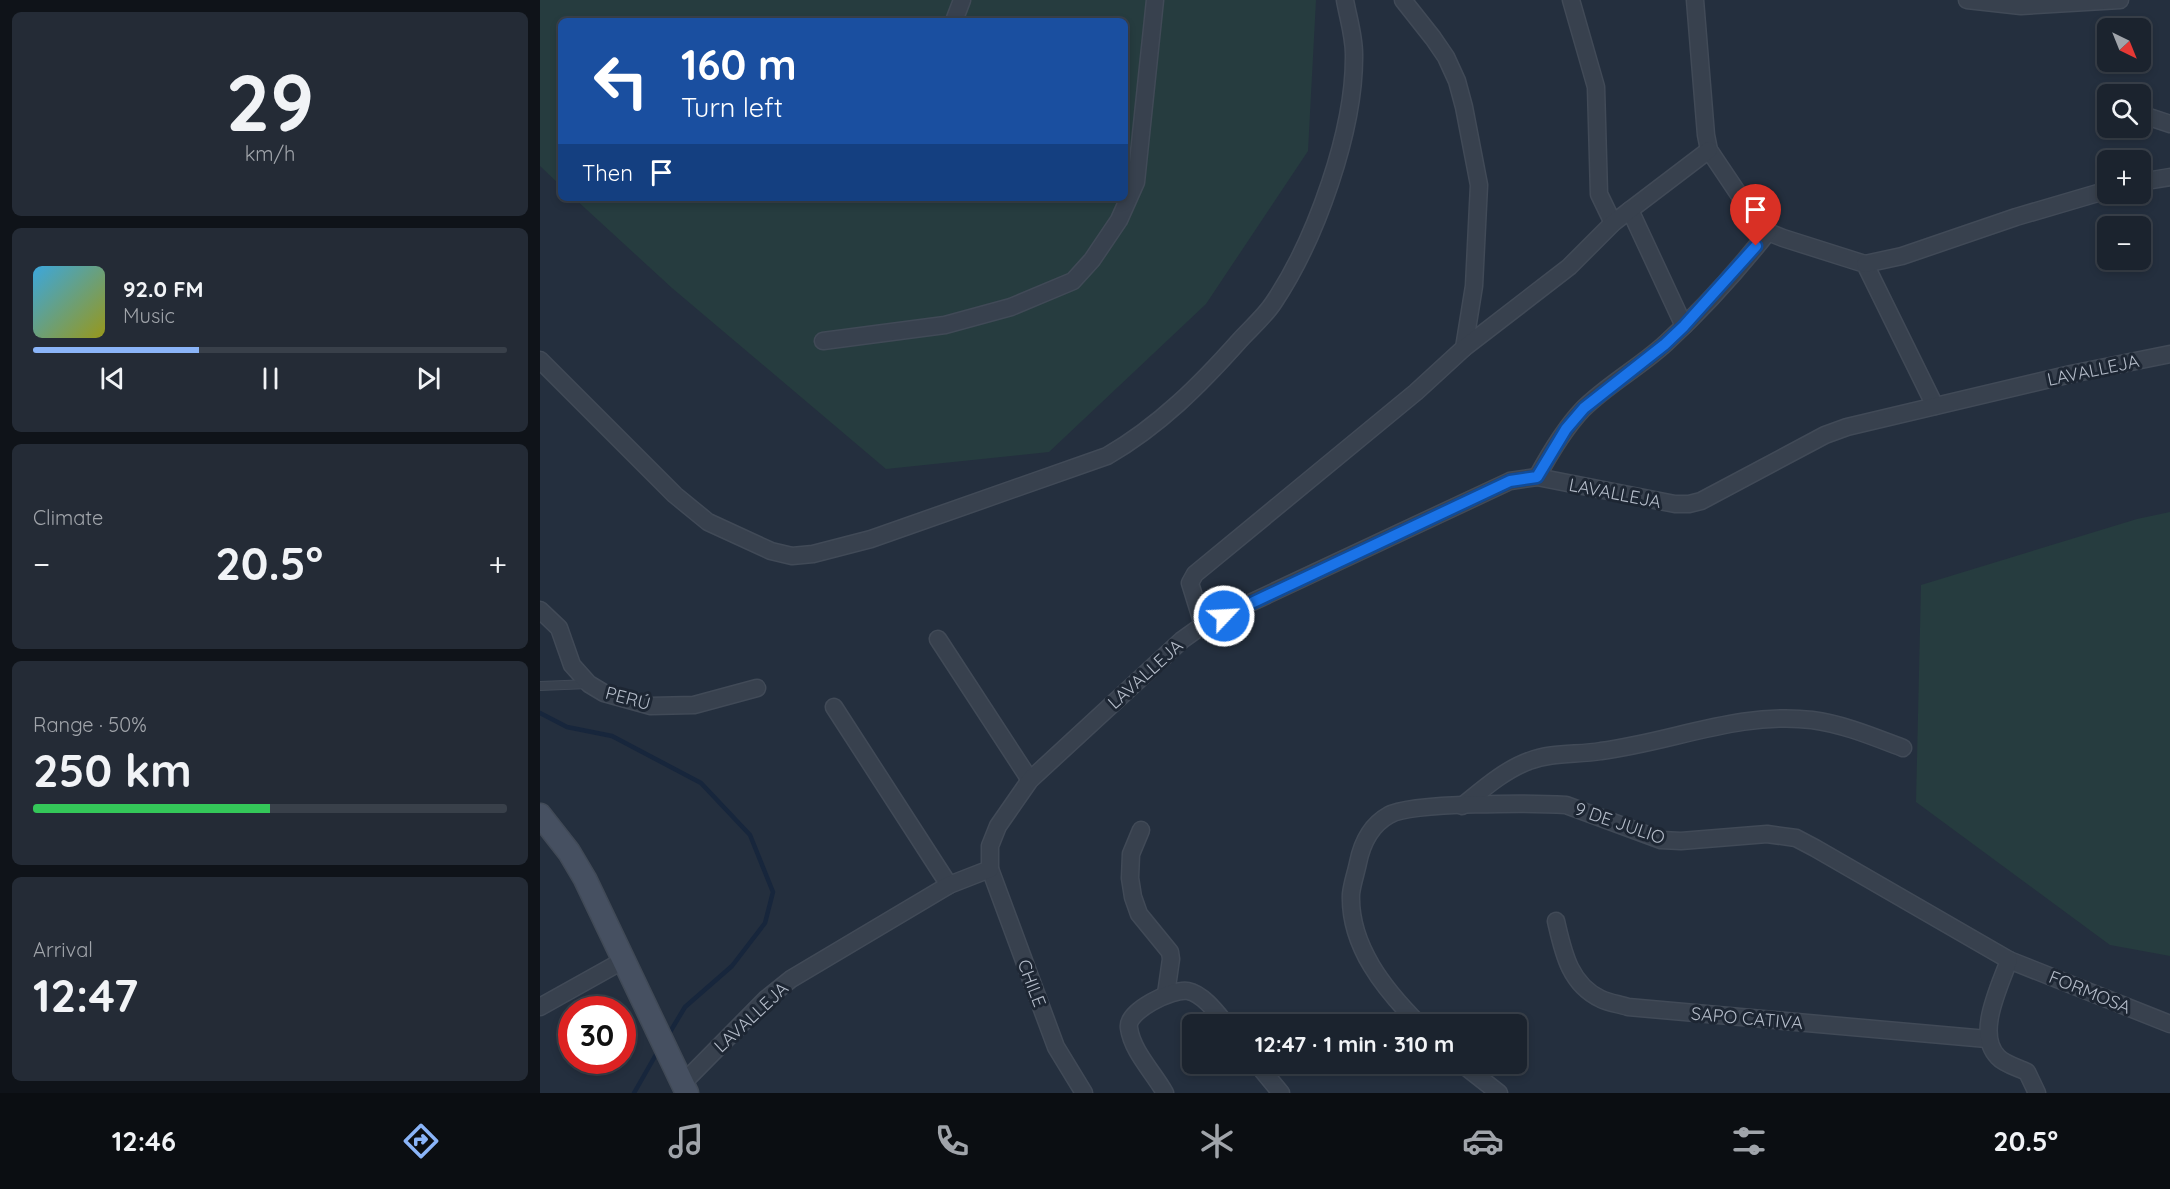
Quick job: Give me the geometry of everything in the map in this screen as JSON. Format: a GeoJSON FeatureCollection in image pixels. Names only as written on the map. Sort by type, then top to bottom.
{"type":"FeatureCollection","features":[{"type":"Feature","properties":{"kind":"main road"},"geometry":{"type":"LineString","coordinates":[[540,815],[580,870],[681,1081]]}},
{"type":"Feature","properties":{"kind":"street"},"geometry":{"type":"LineString","coordinates":[[955,18],[962,0]]}},
{"type":"Feature","properties":{"kind":"street"},"geometry":{"type":"LineString","coordinates":[[1128,200],[1136,182],[1155,0]]}},
{"type":"Feature","properties":{"kind":"street"},"geometry":{"type":"LineString","coordinates":[[540,360],[660,481],[708,522],[771,551],[792,556],[813,554],[872,539],[1107,456],[1159,422],[1208,376],[1273,304],[1301,254],[1330,182],[1346,128],[1353,93],[1354,52],[1345,0]]}},
{"type":"Feature","properties":{"kind":"street"},"geometry":{"type":"LineString","coordinates":[[1403,0],[1446,57],[1457,81],[1479,185],[1474,286],[1464,348]]}},
{"type":"Feature","properties":{"kind":"street"},"geometry":{"type":"LineString","coordinates":[[1571,0],[1596,87],[1599,194],[1613,223]]}},
{"type":"Feature","properties":{"kind":"street"},"geometry":{"type":"LineString","coordinates":[[1695,0],[1709,150],[1760,226],[1768,231],[1794,242],[1865,264],[1902,256],[2016,217],[2097,193]]}},
{"type":"Feature","properties":{"kind":"street"},"geometry":{"type":"LineString","coordinates":[[1967,0],[2020,6],[2120,0]]}},
{"type":"Feature","properties":{"kind":"street"},"geometry":{"type":"LineString","coordinates":[[2151,118],[2170,124]]}},
{"type":"Feature","properties":{"kind":"street"},"geometry":{"type":"LineString","coordinates":[[1203,625],[1190,583],[1195,574],[1416,392],[1464,348],[1569,267],[1613,223],[1709,150]]}},
{"type":"Feature","properties":{"kind":"street"},"geometry":{"type":"LineString","coordinates":[[2151,180],[2170,177]]}},
{"type":"Feature","properties":{"kind":"street"},"geometry":{"type":"LineString","coordinates":[[823,340],[945,325],[1011,307],[1073,281],[1092,260],[1119,220],[1128,201]]}},
{"type":"Feature","properties":{"kind":"street"},"geometry":{"type":"LineString","coordinates":[[1630,210],[1684,326]]}},
{"type":"Feature","properties":{"kind":"street"},"geometry":{"type":"LineString","coordinates":[[1537,477],[1566,429],[1584,408],[1664,345],[1684,326],[1744,261],[1768,231]]}},
{"type":"Feature","properties":{"kind":"street"},"geometry":{"type":"LineString","coordinates":[[1865,264],[1935,406]]}},
{"type":"Feature","properties":{"kind":"street","name":"LAVALLEJA"},"geometry":{"type":"LineString","coordinates":[[681,1081],[766,999],[791,979],[949,885],[990,869],[990,846],[998,826],[1030,780],[1182,640],[1203,625],[1510,481],[1537,477],[1675,504],[1689,504],[1701,501],[1825,435],[1847,427],[2170,354]]}},
{"type":"Feature","properties":{"kind":"street","name":"PERÚ"},"geometry":{"type":"LineString","coordinates":[[540,610],[559,628],[572,665],[589,684],[604,693],[651,706],[694,705],[757,688]]}},
{"type":"Feature","properties":{"kind":"street"},"geometry":{"type":"LineString","coordinates":[[938,639],[1030,780]]}},
{"type":"Feature","properties":{"kind":"street"},"geometry":{"type":"LineString","coordinates":[[834,707],[949,885]]}},
{"type":"Feature","properties":{"kind":"street"},"geometry":{"type":"LineString","coordinates":[[1461,806],[1492,782],[1530,760],[1565,753],[1601,752],[1755,720],[1813,720],[1903,748]]}},
{"type":"Feature","properties":{"kind":"street","name":"9 DE JULIO"},"geometry":{"type":"LineString","coordinates":[[1410,1014],[1376,975],[1353,919],[1351,893],[1361,851],[1372,829],[1390,814],[1406,809],[1566,805],[1661,840],[1681,841],[1767,834],[1796,838],[2009,960]]}},
{"type":"Feature","properties":{"kind":"street"},"geometry":{"type":"LineString","coordinates":[[1141,830],[1131,854],[1131,887],[1139,914],[1170,952],[1166,994]]}},
{"type":"Feature","properties":{"kind":"street","name":"CHILE"},"geometry":{"type":"LineString","coordinates":[[990,869],[1056,1047],[1084,1093]]}},
{"type":"Feature","properties":{"kind":"street","name":"SAPO CATIVA"},"geometry":{"type":"LineString","coordinates":[[1556,921],[1565,960],[1575,978],[1585,989],[1601,999],[1628,1007],[1988,1039]]}},
{"type":"Feature","properties":{"kind":"street"},"geometry":{"type":"LineString","coordinates":[[540,1007],[624,960]]}},
{"type":"Feature","properties":{"kind":"street"},"geometry":{"type":"LineString","coordinates":[[2009,960],[1988,1024],[1988,1039],[1998,1058],[2027,1072],[2037,1093]]}},
{"type":"Feature","properties":{"kind":"street","name":"FORMOSA"},"geometry":{"type":"LineString","coordinates":[[2009,960],[2170,1024]]}},
{"type":"Feature","properties":{"kind":"street"},"geometry":{"type":"LineString","coordinates":[[1165,1093],[1135,1046],[1129,1022],[1135,1013],[1166,994],[1187,990],[1198,996],[1218,1014]]}},
{"type":"Feature","properties":{"kind":"street"},"geometry":{"type":"LineString","coordinates":[[1265,1074],[1281,1093]]}},
{"type":"Feature","properties":{"kind":"street"},"geometry":{"type":"LineString","coordinates":[[1475,1074],[1499,1093]]}},
{"type":"Feature","properties":{"kind":"lane"},"geometry":{"type":"LineString","coordinates":[[540,686],[589,684]]}},
{"type":"Feature","properties":{"kind":"green space"},"geometry":{"type":"Polygon","coordinates":[[[540,0],[1316,0],[1308,151],[1206,304],[1049,452],[886,469],[672,288],[577,201],[1128,201],[1128,18],[558,18],[558,183],[540,166],[540,0]]]}},
{"type":"Feature","properties":{"kind":"green space"},"geometry":{"type":"Polygon","coordinates":[[[2170,512],[2170,956],[2110,945],[1916,802],[1921,585],[2137,519],[2170,512]]]}},
{"type":"Feature","properties":{"kind":"waterway"},"geometry":{"type":"LineString","coordinates":[[540,713],[567,727],[612,736],[701,783],[750,835],[773,892],[765,923],[732,966],[685,1007],[667,1037]]}},
{"type":"Feature","properties":{"kind":"waterway"},"geometry":{"type":"LineString","coordinates":[[634,1093],[658,1051]]}},
{"type":"Feature","properties":{"kind":"route"},"geometry":{"type":"LineString","coordinates":[[1224,616],[1510,481],[1537,477],[1566,429],[1584,408],[1664,345],[1756,246]]}}]}
